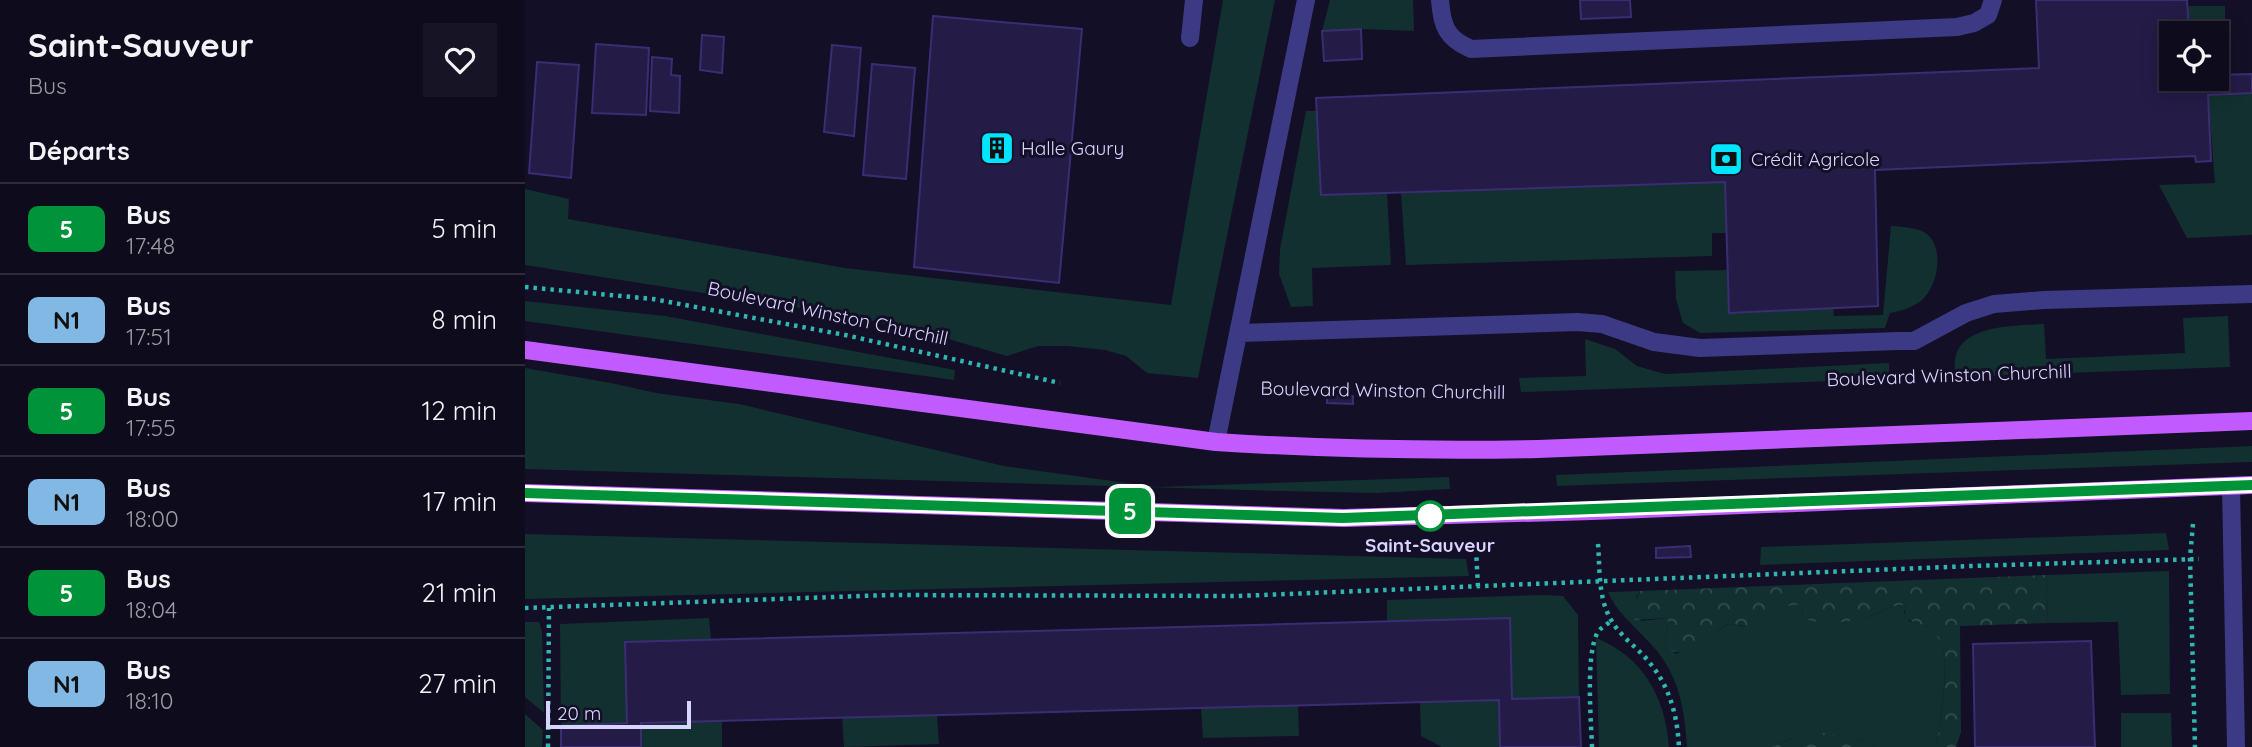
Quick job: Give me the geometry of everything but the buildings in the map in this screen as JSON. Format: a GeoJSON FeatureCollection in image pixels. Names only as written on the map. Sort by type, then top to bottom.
{"type":"FeatureCollection","features":[{"type":"Feature","properties":{"kind":"main road"},"geometry":{"type":"LineString","coordinates":[[525,350],[881,400],[1216,442],[1307,448],[1428,451],[2252,421]]}},
{"type":"Feature","properties":{"kind":"main road"},"geometry":{"type":"LineString","coordinates":[[525,493],[1343,518],[2252,485]]}},
{"type":"Feature","properties":{"kind":"street"},"geometry":{"type":"LineString","coordinates":[[1190,38],[1194,0]]}},
{"type":"Feature","properties":{"kind":"street"},"geometry":{"type":"LineString","coordinates":[[1216,442],[1306,0]]}},
{"type":"Feature","properties":{"kind":"street"},"geometry":{"type":"LineString","coordinates":[[1440,0],[1445,30],[1456,43],[1471,49],[1957,27],[1974,23],[1988,15],[1993,0]]}},
{"type":"Feature","properties":{"kind":"street"},"geometry":{"type":"LineString","coordinates":[[1239,333],[1577,322],[1602,324],[1654,342],[1700,348],[1914,341],[1966,313],[1994,304],[2252,293]]}},
{"type":"Feature","properties":{"kind":"street"},"geometry":{"type":"LineString","coordinates":[[2231,486],[2237,747]]}},
{"type":"Feature","properties":{"kind":"path","name":"Boulevard Winston Churchill"},"geometry":{"type":"LineString","coordinates":[[525,287],[667,302],[845,335],[1062,384]]}},
{"type":"Feature","properties":{"kind":"path"},"geometry":{"type":"LineString","coordinates":[[2193,524],[2190,558],[2195,747]]}},
{"type":"Feature","properties":{"kind":"path"},"geometry":{"type":"LineString","coordinates":[[1596,534],[1600,582],[1606,611],[1611,621],[1647,659],[1663,681],[1671,699],[1679,747]]}},
{"type":"Feature","properties":{"kind":"path"},"geometry":{"type":"LineString","coordinates":[[525,608],[888,595],[1238,596],[2190,558],[2203,560]]}},
{"type":"Feature","properties":{"kind":"path"},"geometry":{"type":"LineString","coordinates":[[548,747],[549,608]]}},
{"type":"Feature","properties":{"kind":"path"},"geometry":{"type":"LineString","coordinates":[[1592,747],[1590,695],[1594,643],[1596,634],[1611,621]]}},
{"type":"Feature","properties":{"kind":"green space"},"geometry":{"type":"Polygon","coordinates":[[[1223,0],[1275,0],[1198,378],[1147,373],[1126,356],[1105,350],[1038,346],[1007,356],[924,332],[838,314],[525,265],[525,189],[569,199],[568,219],[845,268],[1171,305],[1223,0]]]}},
{"type":"Feature","properties":{"kind":"green space"},"geometry":{"type":"Polygon","coordinates":[[[1330,0],[1413,0],[1414,31],[1322,31],[1330,0]]]}},
{"type":"Feature","properties":{"kind":"green space"},"geometry":{"type":"Polygon","coordinates":[[[2187,6],[2225,6],[2225,21],[2188,21],[2187,6]]]}},
{"type":"Feature","properties":{"kind":"green space"},"geometry":{"type":"Polygon","coordinates":[[[2252,93],[2252,235],[2187,238],[2159,185],[2215,183],[2208,95],[2252,93]]]}},
{"type":"Feature","properties":{"kind":"green space"},"geometry":{"type":"Polygon","coordinates":[[[1306,111],[1316,111],[1321,195],[1387,193],[1391,265],[1312,268],[1313,306],[1291,307],[1279,274],[1280,249],[1306,111]]]}},
{"type":"Feature","properties":{"kind":"green space"},"geometry":{"type":"Polygon","coordinates":[[[1725,182],[1726,233],[1712,233],[1712,256],[1406,265],[1401,193],[1725,182]]]}},
{"type":"Feature","properties":{"kind":"green space"},"geometry":{"type":"Polygon","coordinates":[[[1891,226],[1916,229],[1928,235],[1936,250],[1937,269],[1927,295],[1913,306],[1890,313],[1885,328],[1700,333],[1683,323],[1676,299],[1675,271],[1728,270],[1729,313],[1833,307],[1834,316],[1883,315],[1891,226]]]}},
{"type":"Feature","properties":{"kind":"green space"},"geometry":{"type":"Polygon","coordinates":[[[525,301],[665,316],[955,370],[954,380],[525,321],[525,301]]]}},
{"type":"Feature","properties":{"kind":"green space"},"geometry":{"type":"Polygon","coordinates":[[[2228,316],[2230,367],[1955,377],[1955,357],[1961,345],[1970,337],[1994,329],[2044,324],[2046,359],[2185,353],[2183,318],[2228,316]]]}},
{"type":"Feature","properties":{"kind":"green space"},"geometry":{"type":"Polygon","coordinates":[[[1585,339],[1615,349],[1637,366],[1665,374],[1889,363],[1890,379],[1521,392],[1519,378],[1586,376],[1585,339]]]}},
{"type":"Feature","properties":{"kind":"green space"},"geometry":{"type":"Polygon","coordinates":[[[525,368],[656,393],[739,404],[1004,466],[1156,487],[1449,477],[1450,489],[1376,493],[1281,491],[525,469],[525,368]]]}},
{"type":"Feature","properties":{"kind":"green space"},"geometry":{"type":"Polygon","coordinates":[[[2252,446],[2252,462],[1557,486],[1556,475],[2252,446]]]}},
{"type":"Feature","properties":{"kind":"green space"},"geometry":{"type":"Polygon","coordinates":[[[2166,533],[2169,550],[1760,565],[1761,547],[2166,533]]]}},
{"type":"Feature","properties":{"kind":"green space"},"geometry":{"type":"Polygon","coordinates":[[[525,534],[1466,559],[1469,576],[525,599],[525,534]]]}},
{"type":"Feature","properties":{"kind":"green space"},"geometry":{"type":"Polygon","coordinates":[[[2169,571],[2170,694],[2121,695],[2118,622],[2048,623],[2046,575],[2169,571]]]}},
{"type":"Feature","properties":{"kind":"green space"},"geometry":{"type":"Polygon","coordinates":[[[2046,575],[2048,623],[1960,626],[1961,732],[1956,747],[1937,747],[1945,671],[1940,642],[1931,629],[1904,617],[1906,605],[1854,620],[1828,623],[1804,619],[1801,605],[1794,605],[1758,624],[1728,624],[1697,646],[1680,652],[1665,646],[1668,618],[1635,620],[1631,612],[1640,591],[2046,575]]]}},
{"type":"Feature","properties":{"kind":"green space"},"geometry":{"type":"Polygon","coordinates":[[[1640,591],[1636,598],[1641,621],[1668,618],[1665,646],[1676,654],[1697,646],[1728,624],[1753,624],[1793,605],[1801,604],[1803,615],[1836,621],[1861,618],[1906,605],[1904,613],[1909,621],[1926,626],[1934,632],[1944,655],[1944,687],[1937,747],[1876,747],[1853,738],[1793,738],[1772,747],[1687,747],[1684,716],[1672,675],[1656,650],[1620,611],[1608,592],[1640,591]]]}},
{"type":"Feature","properties":{"kind":"green space"},"geometry":{"type":"Polygon","coordinates":[[[1563,596],[1578,615],[1579,697],[1512,699],[1387,621],[1387,600],[1563,596]]]}},
{"type":"Feature","properties":{"kind":"green space"},"geometry":{"type":"Polygon","coordinates":[[[709,618],[711,640],[626,642],[627,723],[561,726],[560,624],[709,618]]]}},
{"type":"Feature","properties":{"kind":"green space"},"geometry":{"type":"Polygon","coordinates":[[[525,622],[539,622],[542,631],[544,713],[525,697],[525,622]]]}},
{"type":"Feature","properties":{"kind":"green space"},"geometry":{"type":"Polygon","coordinates":[[[1596,638],[1627,656],[1649,681],[1663,712],[1669,747],[1599,747],[1596,638]]]}},
{"type":"Feature","properties":{"kind":"green space"},"geometry":{"type":"Polygon","coordinates":[[[1499,700],[1500,747],[1442,747],[1421,736],[1420,702],[1499,700]]]}},
{"type":"Feature","properties":{"kind":"green space"},"geometry":{"type":"Polygon","coordinates":[[[1298,705],[1299,736],[1203,738],[1201,708],[1298,705]]]}},
{"type":"Feature","properties":{"kind":"green space"},"geometry":{"type":"Polygon","coordinates":[[[2121,713],[2171,713],[2172,747],[2121,747],[2121,713]]]}},
{"type":"Feature","properties":{"kind":"green space"},"geometry":{"type":"Polygon","coordinates":[[[525,714],[543,730],[542,747],[525,747],[525,714]]]}},
{"type":"Feature","properties":{"kind":"green space"},"geometry":{"type":"Polygon","coordinates":[[[937,715],[939,744],[844,747],[842,717],[937,715]]]}},
{"type":"Feature","properties":{"kind":"green space"},"geometry":{"type":"Polygon","coordinates":[[[722,721],[722,747],[641,747],[641,723],[722,721]]]}},
{"type":"Feature","properties":{"kind":"green space"},"geometry":{"type":"Polygon","coordinates":[[[1825,733],[1853,738],[1876,747],[1772,747],[1793,738],[1825,733]]]}},
{"type":"Feature","properties":{"kind":"bus line","name":"5"},"geometry":{"type":"LineString","coordinates":[[525,493],[1343,518],[1569,512],[2252,485]]}},
{"type":"Feature","properties":{"kind":"place","name":"Halle Gaury"},"geometry":{"type":"Point","coordinates":[997,148]}},
{"type":"Feature","properties":{"kind":"place","name":"Crédit Agricole"},"geometry":{"type":"Point","coordinates":[1726,159]}},
{"type":"Feature","properties":{"kind":"place","name":"Saint-Sauveur"},"geometry":{"type":"Point","coordinates":[1430,516]}}]}
